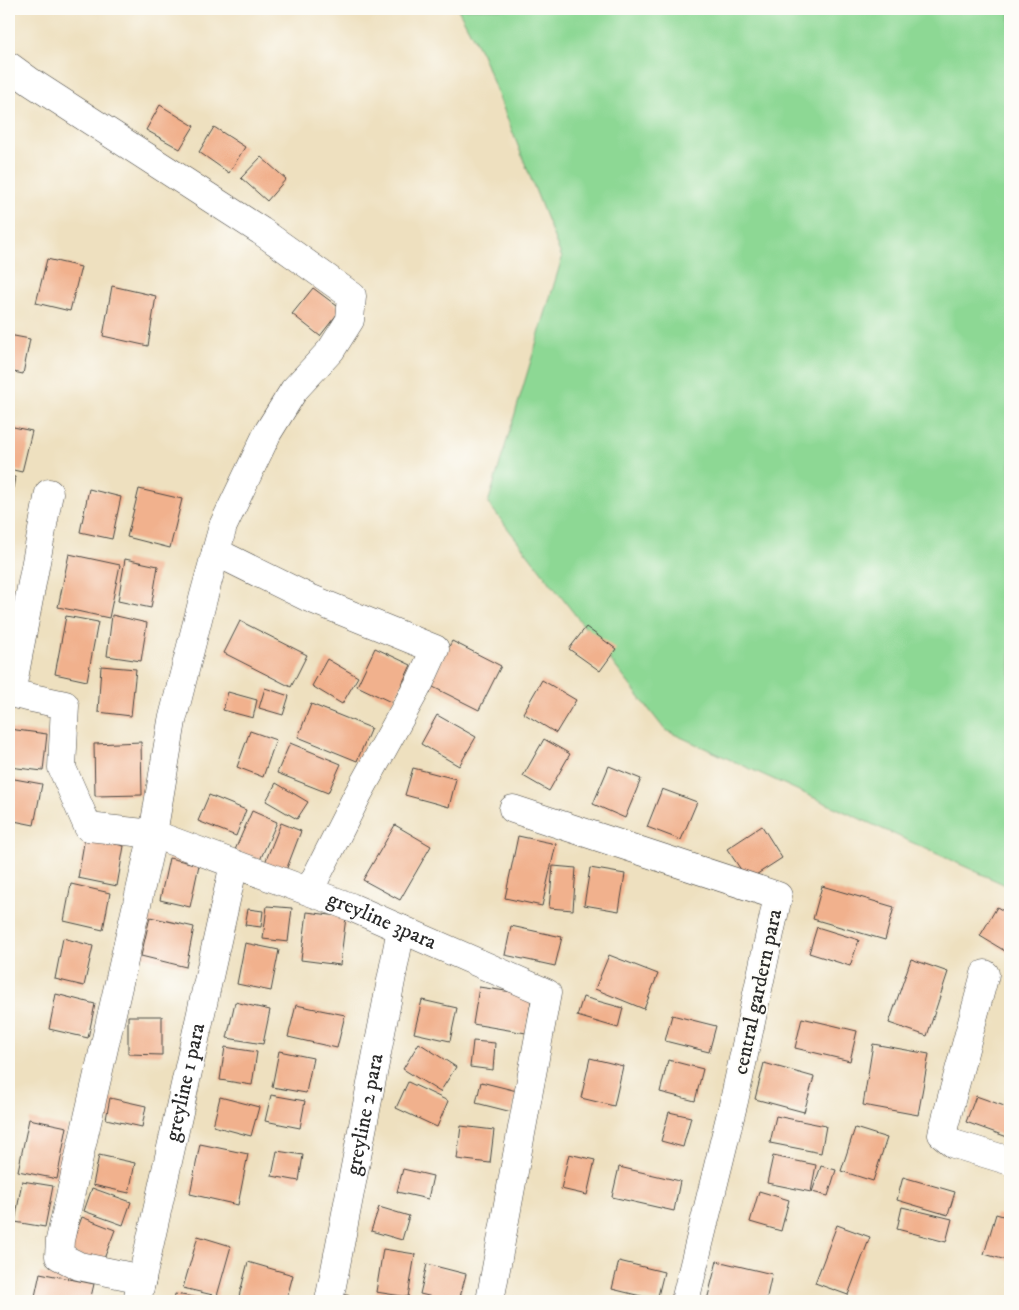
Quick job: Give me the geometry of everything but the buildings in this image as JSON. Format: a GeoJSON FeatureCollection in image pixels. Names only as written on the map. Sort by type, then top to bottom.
{"type":"FeatureCollection","features":[{"type":"Feature","properties":{"kind":"street"},"geometry":{"type":"LineString","coordinates":[[9,66],[261,231],[352,296],[350,320],[331,350],[294,390],[268,432],[223,526],[172,721],[153,834],[62,1231],[58,1256],[140,1290]]}},
{"type":"Feature","properties":{"kind":"street"},"geometry":{"type":"LineString","coordinates":[[10,693],[49,493]]}},
{"type":"Feature","properties":{"kind":"street"},"geometry":{"type":"LineString","coordinates":[[216,552],[307,597],[436,649],[420,682],[358,794],[309,891]]}},
{"type":"Feature","properties":{"kind":"street","name":"greyline 3para"},"geometry":{"type":"LineString","coordinates":[[10,693],[65,705],[62,768],[88,827],[153,834],[351,907],[547,993],[490,1301]]}},
{"type":"Feature","properties":{"kind":"street","name":"central gardern para"},"geometry":{"type":"LineString","coordinates":[[513,809],[778,896],[734,1102],[685,1301]]}},
{"type":"Feature","properties":{"kind":"street","name":"greyline 1 para"},"geometry":{"type":"LineString","coordinates":[[140,1290],[234,864]]}},
{"type":"Feature","properties":{"kind":"street","name":"greyline 2 para"},"geometry":{"type":"LineString","coordinates":[[329,1301],[401,928]]}},
{"type":"Feature","properties":{"kind":"street"},"geometry":{"type":"LineString","coordinates":[[985,974],[942,1134],[954,1144],[1010,1161]]}},
{"type":"Feature","properties":{"kind":"green space"},"geometry":{"type":"Polygon","coordinates":[[[458,9],[1010,9],[1010,887],[665,730],[488,503],[562,258],[482,54],[458,9]]]}}]}
